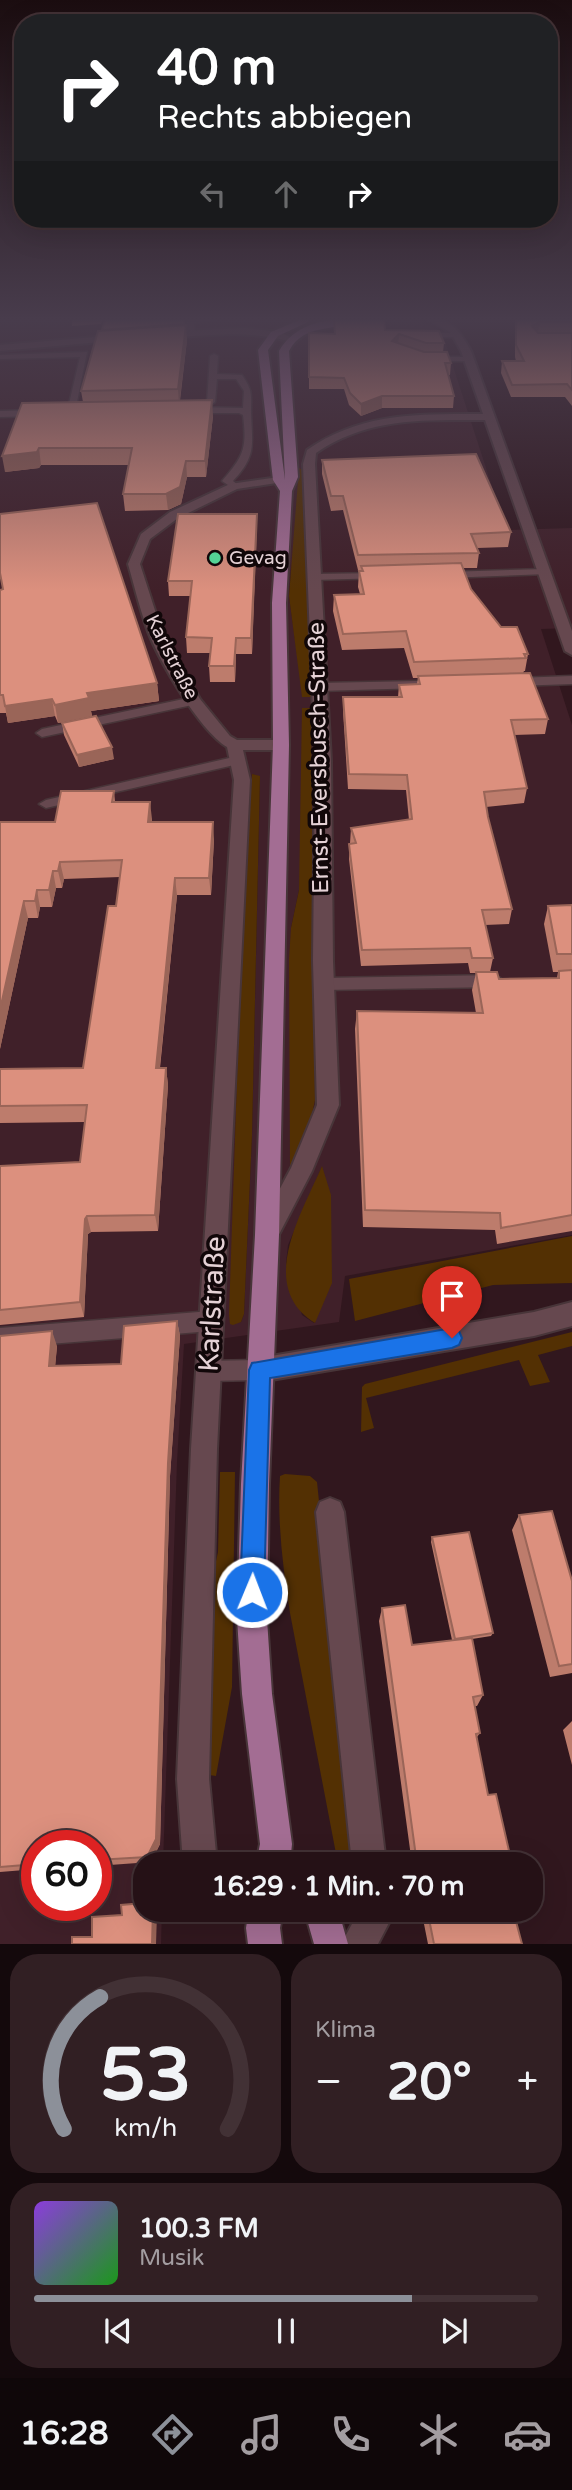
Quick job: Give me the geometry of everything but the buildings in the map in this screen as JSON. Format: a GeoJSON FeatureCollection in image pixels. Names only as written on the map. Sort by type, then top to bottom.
{"type":"FeatureCollection","features":[{"type":"Feature","properties":{"kind":"main road"},"geometry":{"type":"LineString","coordinates":[[271,410],[282,486],[279,603],[281,745],[267,1236],[252,1619],[257,1694],[279,1852]]}},
{"type":"Feature","properties":{"kind":"main road"},"geometry":{"type":"LineString","coordinates":[[282,486],[292,477],[288,410]]}},
{"type":"Feature","properties":{"kind":"main road"},"geometry":{"type":"LineString","coordinates":[[325,1922],[331,1944]]}},
{"type":"Feature","properties":{"kind":"street"},"geometry":{"type":"LineString","coordinates":[[486,410],[572,651]]}},
{"type":"Feature","properties":{"kind":"street","name":"Ernst-Eversbusch-Straße"},"geometry":{"type":"LineString","coordinates":[[267,1236],[301,1171],[328,1105],[324,984],[323,761],[309,464],[311,452],[359,427],[387,420],[489,417]]}},
{"type":"Feature","properties":{"kind":"street","name":"Karlstraße"},"geometry":{"type":"LineString","coordinates":[[199,1852],[193,1779],[208,1371],[242,779],[236,753],[193,701],[154,629],[134,564],[145,537],[174,515],[233,486],[282,486]]}},
{"type":"Feature","properties":{"kind":"street"},"geometry":{"type":"LineString","coordinates":[[236,753],[281,745]]}},
{"type":"Feature","properties":{"kind":"street"},"geometry":{"type":"LineString","coordinates":[[260,1370],[534,1324],[572,1314]]}},
{"type":"Feature","properties":{"kind":"street"},"geometry":{"type":"LineString","coordinates":[[330,1512],[368,1852]]}},
{"type":"Feature","properties":{"kind":"street"},"geometry":{"type":"LineString","coordinates":[[358,1944],[372,1922]]}},
{"type":"Feature","properties":{"kind":"lane"},"geometry":{"type":"LineString","coordinates":[[177,410],[241,410],[247,414]]}},
{"type":"Feature","properties":{"kind":"lane"},"geometry":{"type":"LineString","coordinates":[[233,486],[227,481],[238,471],[251,447],[247,410]]}},
{"type":"Feature","properties":{"kind":"lane"},"geometry":{"type":"LineString","coordinates":[[0,414],[82,412]]}},
{"type":"Feature","properties":{"kind":"lane"},"geometry":{"type":"LineString","coordinates":[[429,576],[544,572]]}},
{"type":"Feature","properties":{"kind":"lane"},"geometry":{"type":"LineString","coordinates":[[314,577],[387,576]]}},
{"type":"Feature","properties":{"kind":"lane"},"geometry":{"type":"LineString","coordinates":[[498,682],[572,680]]}},
{"type":"Feature","properties":{"kind":"lane"},"geometry":{"type":"LineString","coordinates":[[319,687],[429,684]]}},
{"type":"Feature","properties":{"kind":"lane"},"geometry":{"type":"LineString","coordinates":[[42,733],[193,701]]}},
{"type":"Feature","properties":{"kind":"lane"},"geometry":{"type":"LineString","coordinates":[[46,804],[236,753]]}},
{"type":"Feature","properties":{"kind":"lane"},"geometry":{"type":"LineString","coordinates":[[324,984],[518,981]]}},
{"type":"Feature","properties":{"kind":"lane"},"geometry":{"type":"LineString","coordinates":[[0,1338],[211,1321]]}},
{"type":"Feature","properties":{"kind":"lane"},"geometry":{"type":"LineString","coordinates":[[208,1371],[260,1370]]}},
{"type":"Feature","properties":{"kind":"shaded area"},"geometry":{"type":"Polygon","coordinates":[[[0,410],[467,410],[506,530],[572,528],[572,628],[541,629],[572,725],[572,1235],[345,1276],[339,1322],[184,1344],[177,1462],[163,1852],[133,1852],[133,1922],[162,1922],[161,1944],[0,1944],[0,410]],[[308,511],[291,569],[289,596],[303,697],[311,697],[308,511]],[[311,708],[299,890],[291,928],[290,1165],[310,1124],[315,1100],[311,708]],[[252,774],[241,961],[230,1323],[241,1322],[244,1314],[252,1135],[260,777],[252,774]],[[322,1167],[288,1245],[286,1263],[302,1315],[315,1323],[322,1167]]]}},
{"type":"Feature","properties":{"kind":"shaded area"},"geometry":{"type":"Polygon","coordinates":[[[299,468],[304,471],[311,697],[302,697],[289,596],[299,468]]]}},
{"type":"Feature","properties":{"kind":"shaded area"},"geometry":{"type":"Polygon","coordinates":[[[302,708],[311,708],[315,1100],[310,1124],[290,1167],[289,959],[291,928],[299,890],[302,708]]]}},
{"type":"Feature","properties":{"kind":"shaded area"},"geometry":{"type":"Polygon","coordinates":[[[252,774],[260,776],[252,1135],[244,1314],[241,1322],[233,1325],[230,1324],[229,1314],[241,961],[252,774]]]}},
{"type":"Feature","properties":{"kind":"shaded area"},"geometry":{"type":"Polygon","coordinates":[[[322,1166],[331,1195],[332,1283],[315,1323],[298,1308],[288,1289],[286,1269],[295,1227],[322,1166]]]}},
{"type":"Feature","properties":{"kind":"shaded area"},"geometry":{"type":"Polygon","coordinates":[[[572,1236],[572,1283],[493,1285],[355,1321],[349,1279],[572,1236]]]}},
{"type":"Feature","properties":{"kind":"shaded area"},"geometry":{"type":"Polygon","coordinates":[[[572,1332],[572,1346],[538,1355],[550,1382],[530,1386],[519,1360],[366,1398],[374,1428],[361,1432],[362,1387],[365,1384],[572,1332]]]}},
{"type":"Feature","properties":{"kind":"shaded area"},"geometry":{"type":"Polygon","coordinates":[[[220,1472],[235,1472],[232,1687],[216,1776],[209,1775],[211,1584],[218,1552],[220,1472]]]}},
{"type":"Feature","properties":{"kind":"shaded area"},"geometry":{"type":"Polygon","coordinates":[[[280,1476],[310,1476],[317,1482],[356,1852],[336,1852],[290,1613],[280,1528],[280,1476]]]}},
{"type":"Feature","properties":{"kind":"place","name":"Gevag"},"geometry":{"type":"Point","coordinates":[215,558]}},
{"type":"Feature","properties":{"kind":"route"},"geometry":{"type":"LineString","coordinates":[[252,1592],[260,1370],[452,1338]]}}]}
